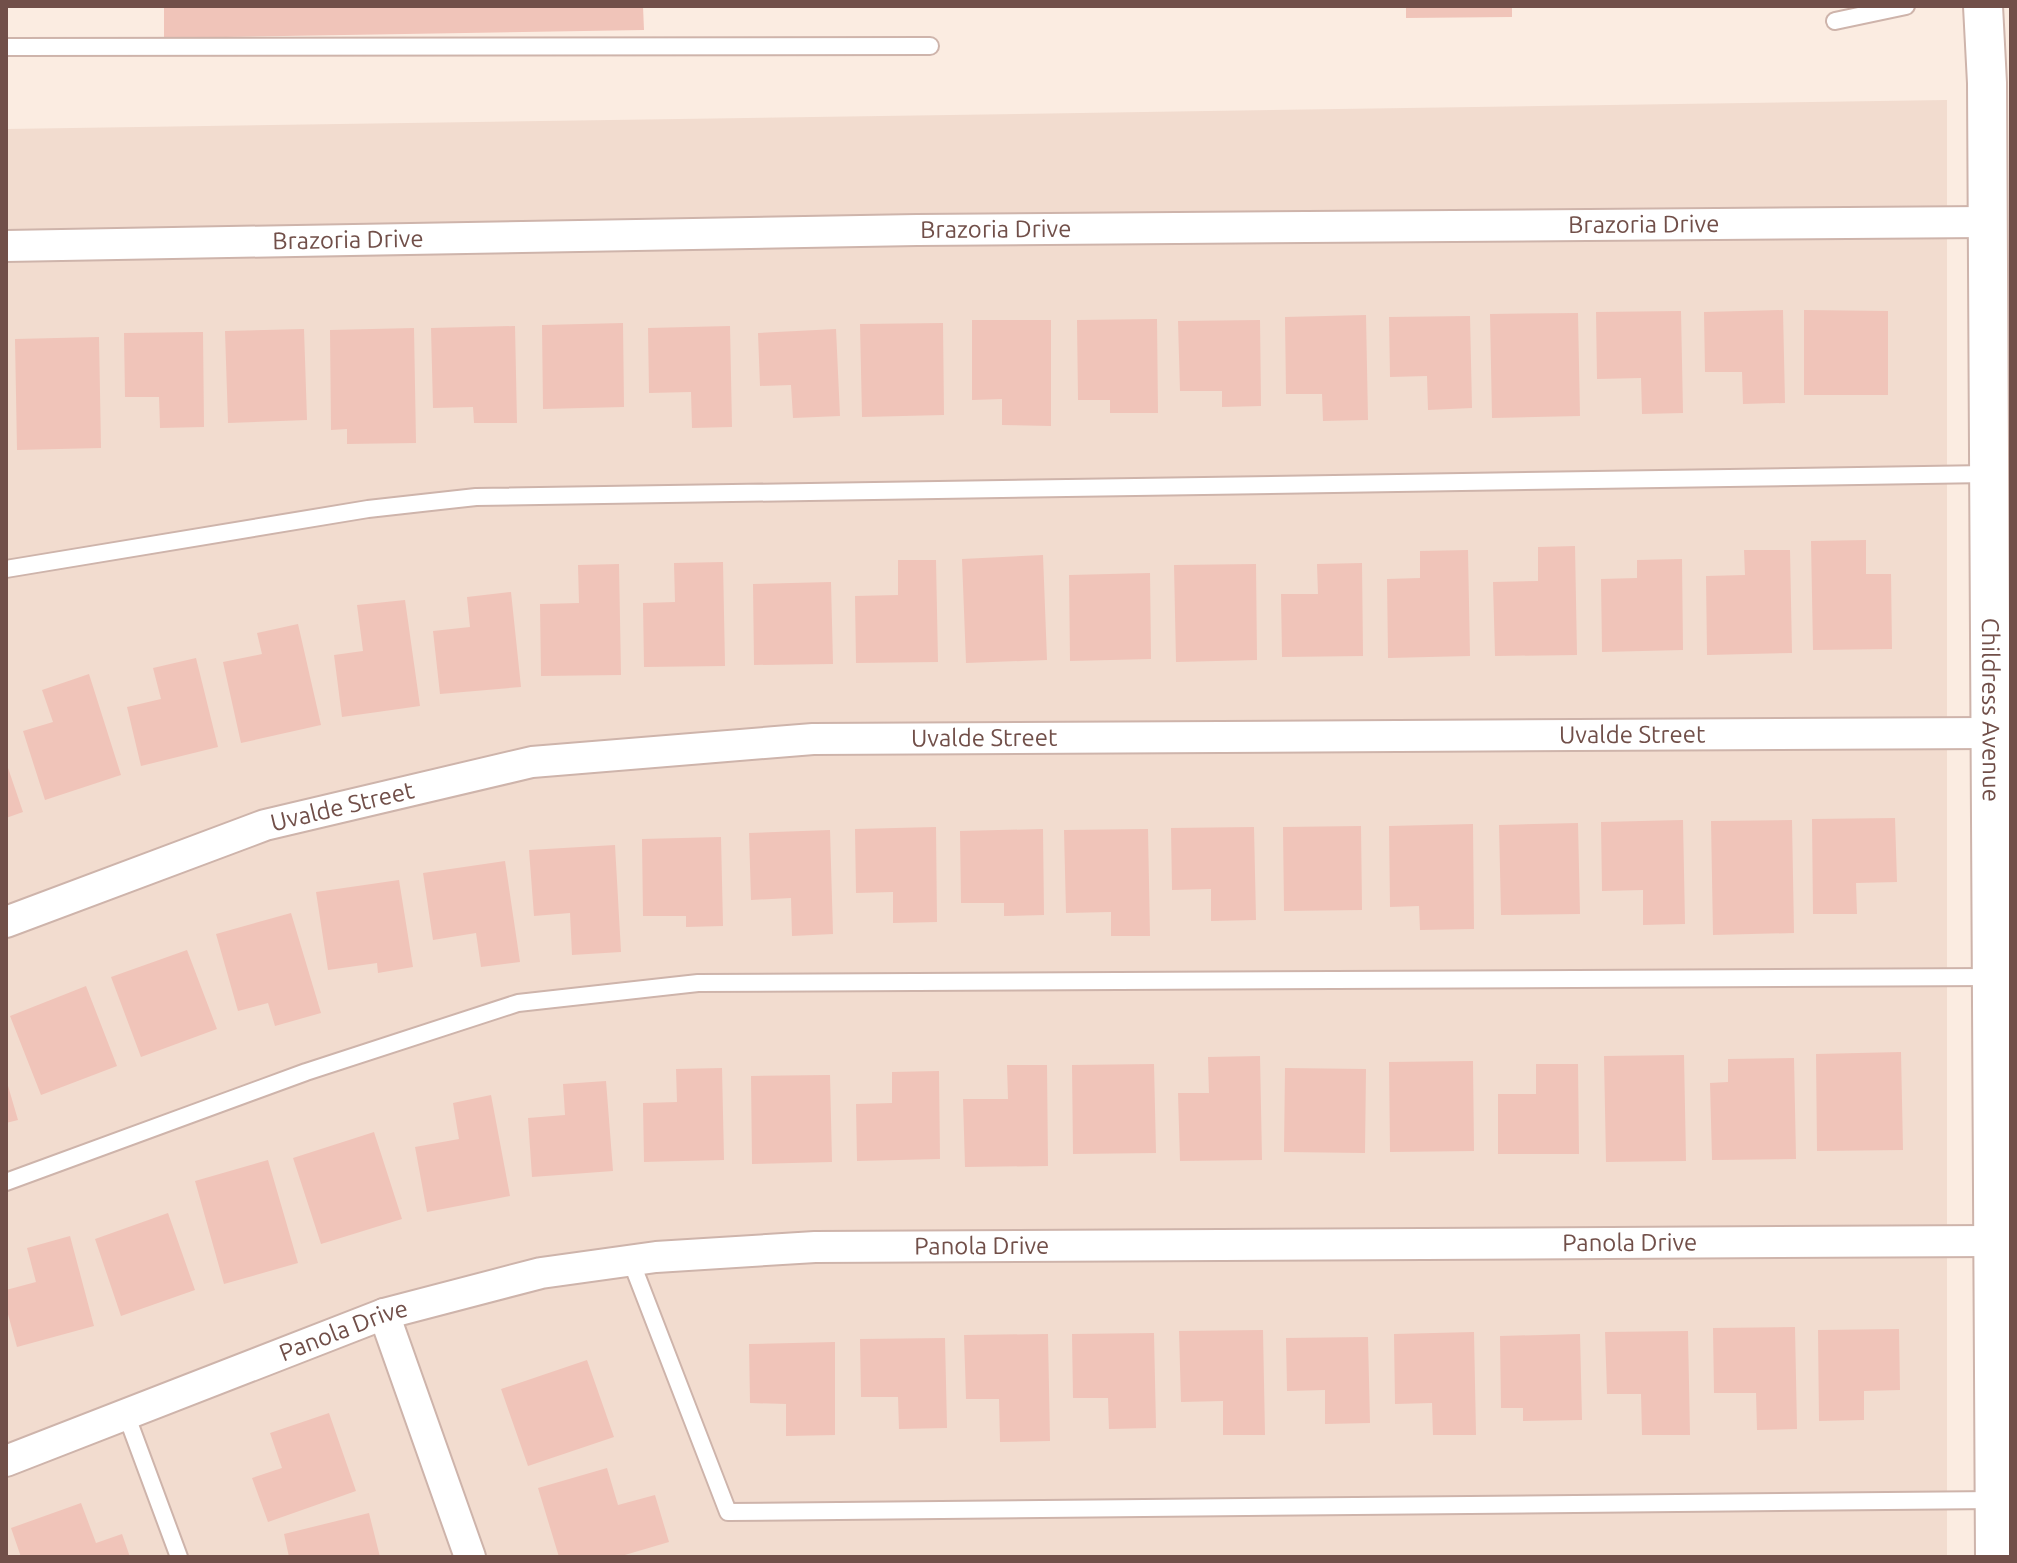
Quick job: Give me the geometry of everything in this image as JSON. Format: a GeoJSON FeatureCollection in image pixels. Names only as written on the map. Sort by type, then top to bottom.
{"type":"FeatureCollection","features":[{"type":"Feature","properties":{"kind":"street","name":"Childress Avenue"},"geometry":{"type":"LineString","coordinates":[[1983,6],[1987,83],[1988,474],[2000,564],[1989,733],[1991,977],[2001,1023],[1993,1241],[1995,1557]]}},
{"type":"Feature","properties":{"kind":"street","name":"Brazoria Drive"},"geometry":{"type":"LineString","coordinates":[[6,246],[933,230],[1986,222]]}},
{"type":"Feature","properties":{"kind":"street","name":"Uvalde Street"},"geometry":{"type":"LineString","coordinates":[[6,922],[265,825],[532,762],[813,739],[1989,733]]}},
{"type":"Feature","properties":{"kind":"street","name":"Panola Drive"},"geometry":{"type":"LineString","coordinates":[[6,1461],[384,1314],[541,1273],[631,1261],[815,1247],[1993,1241]]}},
{"type":"Feature","properties":{"kind":"street"},"geometry":{"type":"LineString","coordinates":[[384,1314],[470,1557]]}},
{"type":"Feature","properties":{"kind":"lane"},"geometry":{"type":"LineString","coordinates":[[1835,21],[1906,6]]}},
{"type":"Feature","properties":{"kind":"lane"},"geometry":{"type":"LineString","coordinates":[[6,47],[930,46]]}},
{"type":"Feature","properties":{"kind":"lane"},"geometry":{"type":"LineString","coordinates":[[6,569],[368,509],[476,497],[1988,474]]}},
{"type":"Feature","properties":{"kind":"lane"},"geometry":{"type":"LineString","coordinates":[[6,1182],[306,1072],[518,1003],[698,983],[1991,977]]}},
{"type":"Feature","properties":{"kind":"lane"},"geometry":{"type":"LineString","coordinates":[[631,1261],[728,1512],[1995,1500]]}},
{"type":"Feature","properties":{"kind":"lane"},"geometry":{"type":"LineString","coordinates":[[126,1414],[179,1557]]}},
{"type":"Feature","properties":{"kind":"shaded area"},"geometry":{"type":"Polygon","coordinates":[[[1947,100],[1947,1557],[6,1557],[6,129],[1947,100]]]}},
{"type":"Feature","properties":{"kind":"building"},"geometry":{"type":"Polygon","coordinates":[[[164,6],[643,6],[644,30],[164,38],[164,6]]]}},
{"type":"Feature","properties":{"kind":"building"},"geometry":{"type":"Polygon","coordinates":[[[1406,6],[1512,6],[1512,17],[1406,18],[1406,6]]]}},
{"type":"Feature","properties":{"kind":"building"},"geometry":{"type":"Polygon","coordinates":[[[1783,310],[1785,403],[1743,404],[1742,372],[1705,372],[1704,312],[1783,310]]]}},
{"type":"Feature","properties":{"kind":"building"},"geometry":{"type":"Polygon","coordinates":[[[1804,310],[1888,311],[1888,395],[1804,395],[1804,310]]]}},
{"type":"Feature","properties":{"kind":"building"},"geometry":{"type":"Polygon","coordinates":[[[1681,311],[1683,413],[1642,414],[1641,378],[1597,379],[1596,312],[1681,311]]]}},
{"type":"Feature","properties":{"kind":"building"},"geometry":{"type":"Polygon","coordinates":[[[1578,313],[1580,416],[1492,418],[1490,314],[1578,313]]]}},
{"type":"Feature","properties":{"kind":"building"},"geometry":{"type":"Polygon","coordinates":[[[1366,315],[1368,420],[1323,421],[1322,394],[1286,394],[1285,317],[1366,315]]]}},
{"type":"Feature","properties":{"kind":"building"},"geometry":{"type":"Polygon","coordinates":[[[1470,316],[1472,408],[1428,410],[1427,376],[1390,377],[1389,317],[1470,316]]]}},
{"type":"Feature","properties":{"kind":"building"},"geometry":{"type":"Polygon","coordinates":[[[1157,319],[1158,413],[1110,413],[1110,400],[1078,400],[1077,320],[1157,319]]]}},
{"type":"Feature","properties":{"kind":"building"},"geometry":{"type":"Polygon","coordinates":[[[972,320],[1051,320],[1051,426],[1002,425],[1002,399],[972,400],[972,320]]]}},
{"type":"Feature","properties":{"kind":"building"},"geometry":{"type":"Polygon","coordinates":[[[1260,320],[1261,406],[1222,407],[1222,391],[1180,391],[1178,321],[1260,320]]]}},
{"type":"Feature","properties":{"kind":"building"},"geometry":{"type":"Polygon","coordinates":[[[623,323],[624,407],[543,409],[542,325],[623,323]]]}},
{"type":"Feature","properties":{"kind":"building"},"geometry":{"type":"Polygon","coordinates":[[[943,323],[944,415],[862,417],[860,324],[943,323]]]}},
{"type":"Feature","properties":{"kind":"building"},"geometry":{"type":"Polygon","coordinates":[[[515,326],[517,423],[474,423],[473,407],[433,408],[431,328],[515,326]]]}},
{"type":"Feature","properties":{"kind":"building"},"geometry":{"type":"Polygon","coordinates":[[[730,326],[732,427],[692,428],[691,392],[649,393],[648,328],[730,326]]]}},
{"type":"Feature","properties":{"kind":"building"},"geometry":{"type":"Polygon","coordinates":[[[414,328],[416,443],[347,444],[347,429],[331,430],[330,330],[414,328]]]}},
{"type":"Feature","properties":{"kind":"building"},"geometry":{"type":"Polygon","coordinates":[[[304,329],[307,420],[228,423],[225,331],[304,329]]]}},
{"type":"Feature","properties":{"kind":"building"},"geometry":{"type":"Polygon","coordinates":[[[836,329],[840,416],[793,418],[791,385],[760,386],[758,333],[836,329]]]}},
{"type":"Feature","properties":{"kind":"building"},"geometry":{"type":"Polygon","coordinates":[[[203,332],[204,427],[160,428],[159,397],[125,397],[124,333],[203,332]]]}},
{"type":"Feature","properties":{"kind":"building"},"geometry":{"type":"Polygon","coordinates":[[[99,337],[101,448],[17,450],[15,339],[99,337]]]}},
{"type":"Feature","properties":{"kind":"building"},"geometry":{"type":"Polygon","coordinates":[[[1866,540],[1866,574],[1891,574],[1892,649],[1813,650],[1811,541],[1866,540]]]}},
{"type":"Feature","properties":{"kind":"building"},"geometry":{"type":"Polygon","coordinates":[[[1575,546],[1577,655],[1495,656],[1493,582],[1538,581],[1538,547],[1575,546]]]}},
{"type":"Feature","properties":{"kind":"building"},"geometry":{"type":"Polygon","coordinates":[[[1468,550],[1470,656],[1388,658],[1387,579],[1420,578],[1420,551],[1468,550]]]}},
{"type":"Feature","properties":{"kind":"building"},"geometry":{"type":"Polygon","coordinates":[[[1744,550],[1790,550],[1792,653],[1707,655],[1706,576],[1745,575],[1744,550]]]}},
{"type":"Feature","properties":{"kind":"building"},"geometry":{"type":"Polygon","coordinates":[[[1043,555],[1047,660],[966,663],[962,559],[1043,555]]]}},
{"type":"Feature","properties":{"kind":"building"},"geometry":{"type":"Polygon","coordinates":[[[1682,559],[1683,650],[1602,652],[1601,579],[1637,578],[1637,560],[1682,559]]]}},
{"type":"Feature","properties":{"kind":"building"},"geometry":{"type":"Polygon","coordinates":[[[898,560],[936,560],[938,662],[856,663],[855,596],[898,595],[898,560]]]}},
{"type":"Feature","properties":{"kind":"building"},"geometry":{"type":"Polygon","coordinates":[[[723,562],[725,666],[644,667],[643,603],[675,602],[674,563],[723,562]]]}},
{"type":"Feature","properties":{"kind":"building"},"geometry":{"type":"Polygon","coordinates":[[[1362,563],[1363,656],[1282,657],[1281,594],[1318,594],[1317,564],[1362,563]]]}},
{"type":"Feature","properties":{"kind":"building"},"geometry":{"type":"Polygon","coordinates":[[[619,564],[621,675],[541,676],[540,604],[579,603],[578,565],[619,564]]]}},
{"type":"Feature","properties":{"kind":"building"},"geometry":{"type":"Polygon","coordinates":[[[1256,564],[1257,660],[1176,662],[1174,565],[1256,564]]]}},
{"type":"Feature","properties":{"kind":"building"},"geometry":{"type":"Polygon","coordinates":[[[1150,573],[1151,659],[1070,661],[1069,575],[1150,573]]]}},
{"type":"Feature","properties":{"kind":"building"},"geometry":{"type":"Polygon","coordinates":[[[831,582],[833,664],[754,665],[753,584],[831,582]]]}},
{"type":"Feature","properties":{"kind":"building"},"geometry":{"type":"Polygon","coordinates":[[[511,592],[521,687],[440,694],[433,631],[470,627],[467,597],[511,592]]]}},
{"type":"Feature","properties":{"kind":"building"},"geometry":{"type":"Polygon","coordinates":[[[405,600],[420,706],[342,717],[334,655],[363,651],[357,605],[405,600]]]}},
{"type":"Feature","properties":{"kind":"building"},"geometry":{"type":"Polygon","coordinates":[[[298,624],[321,725],[241,743],[223,662],[262,654],[257,633],[298,624]]]}},
{"type":"Feature","properties":{"kind":"building"},"geometry":{"type":"Polygon","coordinates":[[[196,658],[218,747],[141,766],[127,707],[161,699],[153,668],[196,658]]]}},
{"type":"Feature","properties":{"kind":"building"},"geometry":{"type":"Polygon","coordinates":[[[89,674],[121,775],[45,800],[23,731],[53,722],[42,690],[89,674]]]}},
{"type":"Feature","properties":{"kind":"building"},"geometry":{"type":"Polygon","coordinates":[[[6,762],[23,812],[6,818],[6,762]]]}},
{"type":"Feature","properties":{"kind":"building"},"geometry":{"type":"Polygon","coordinates":[[[1895,818],[1897,882],[1856,883],[1857,914],[1813,914],[1812,819],[1895,818]]]}},
{"type":"Feature","properties":{"kind":"building"},"geometry":{"type":"Polygon","coordinates":[[[1683,820],[1685,924],[1643,925],[1643,890],[1602,891],[1601,822],[1683,820]]]}},
{"type":"Feature","properties":{"kind":"building"},"geometry":{"type":"Polygon","coordinates":[[[1792,820],[1794,933],[1713,935],[1711,821],[1792,820]]]}},
{"type":"Feature","properties":{"kind":"building"},"geometry":{"type":"Polygon","coordinates":[[[1578,823],[1580,914],[1501,915],[1499,825],[1578,823]]]}},
{"type":"Feature","properties":{"kind":"building"},"geometry":{"type":"Polygon","coordinates":[[[1473,824],[1474,929],[1420,930],[1419,906],[1390,907],[1389,826],[1473,824]]]}},
{"type":"Feature","properties":{"kind":"building"},"geometry":{"type":"Polygon","coordinates":[[[1361,826],[1362,910],[1284,911],[1283,827],[1361,826]]]}},
{"type":"Feature","properties":{"kind":"building"},"geometry":{"type":"Polygon","coordinates":[[[936,827],[937,922],[893,923],[893,892],[856,893],[855,829],[936,827]]]}},
{"type":"Feature","properties":{"kind":"building"},"geometry":{"type":"Polygon","coordinates":[[[1254,827],[1256,920],[1211,921],[1211,889],[1172,890],[1171,828],[1254,827]]]}},
{"type":"Feature","properties":{"kind":"building"},"geometry":{"type":"Polygon","coordinates":[[[1043,829],[1044,915],[1004,916],[1004,903],[961,903],[960,831],[1043,829]]]}},
{"type":"Feature","properties":{"kind":"building"},"geometry":{"type":"Polygon","coordinates":[[[1148,829],[1150,936],[1111,936],[1111,912],[1066,913],[1064,830],[1148,829]]]}},
{"type":"Feature","properties":{"kind":"building"},"geometry":{"type":"Polygon","coordinates":[[[830,830],[833,934],[792,936],[791,898],[751,900],[749,833],[830,830]]]}},
{"type":"Feature","properties":{"kind":"building"},"geometry":{"type":"Polygon","coordinates":[[[721,837],[723,926],[686,927],[686,916],[643,916],[642,839],[721,837]]]}},
{"type":"Feature","properties":{"kind":"building"},"geometry":{"type":"Polygon","coordinates":[[[615,845],[621,952],[572,955],[570,913],[534,916],[529,850],[615,845]]]}},
{"type":"Feature","properties":{"kind":"building"},"geometry":{"type":"Polygon","coordinates":[[[505,861],[520,962],[481,967],[476,933],[433,940],[423,873],[505,861]]]}},
{"type":"Feature","properties":{"kind":"building"},"geometry":{"type":"Polygon","coordinates":[[[399,880],[413,967],[378,973],[377,963],[328,970],[316,892],[399,880]]]}},
{"type":"Feature","properties":{"kind":"building"},"geometry":{"type":"Polygon","coordinates":[[[291,913],[321,1013],[275,1026],[268,1003],[238,1011],[216,934],[291,913]]]}},
{"type":"Feature","properties":{"kind":"building"},"geometry":{"type":"Polygon","coordinates":[[[187,950],[217,1029],[141,1057],[111,977],[187,950]]]}},
{"type":"Feature","properties":{"kind":"building"},"geometry":{"type":"Polygon","coordinates":[[[86,986],[117,1066],[41,1095],[10,1016],[86,986]]]}},
{"type":"Feature","properties":{"kind":"building"},"geometry":{"type":"Polygon","coordinates":[[[1901,1052],[1903,1150],[1817,1151],[1816,1054],[1901,1052]]]}},
{"type":"Feature","properties":{"kind":"building"},"geometry":{"type":"Polygon","coordinates":[[[1684,1055],[1686,1161],[1606,1162],[1604,1056],[1684,1055]]]}},
{"type":"Feature","properties":{"kind":"building"},"geometry":{"type":"Polygon","coordinates":[[[1260,1056],[1262,1160],[1180,1161],[1178,1093],[1209,1093],[1208,1057],[1260,1056]]]}},
{"type":"Feature","properties":{"kind":"building"},"geometry":{"type":"Polygon","coordinates":[[[1794,1058],[1796,1159],[1712,1160],[1710,1083],[1728,1082],[1728,1059],[1794,1058]]]}},
{"type":"Feature","properties":{"kind":"building"},"geometry":{"type":"Polygon","coordinates":[[[1473,1061],[1474,1151],[1390,1152],[1389,1062],[1473,1061]]]}},
{"type":"Feature","properties":{"kind":"building"},"geometry":{"type":"Polygon","coordinates":[[[1154,1064],[1156,1153],[1073,1154],[1072,1065],[1154,1064]]]}},
{"type":"Feature","properties":{"kind":"building"},"geometry":{"type":"Polygon","coordinates":[[[1536,1064],[1578,1064],[1579,1154],[1498,1154],[1498,1094],[1536,1094],[1536,1064]]]}},
{"type":"Feature","properties":{"kind":"building"},"geometry":{"type":"Polygon","coordinates":[[[1007,1065],[1047,1065],[1048,1166],[965,1167],[963,1099],[1008,1099],[1007,1065]]]}},
{"type":"Feature","properties":{"kind":"building"},"geometry":{"type":"Polygon","coordinates":[[[722,1068],[724,1160],[644,1162],[643,1103],[677,1102],[676,1069],[722,1068]]]}},
{"type":"Feature","properties":{"kind":"building"},"geometry":{"type":"Polygon","coordinates":[[[1285,1068],[1366,1069],[1365,1153],[1284,1152],[1285,1068]]]}},
{"type":"Feature","properties":{"kind":"building"},"geometry":{"type":"Polygon","coordinates":[[[939,1071],[940,1159],[857,1161],[856,1104],[892,1103],[892,1072],[939,1071]]]}},
{"type":"Feature","properties":{"kind":"building"},"geometry":{"type":"Polygon","coordinates":[[[830,1075],[832,1162],[752,1164],[751,1076],[830,1075]]]}},
{"type":"Feature","properties":{"kind":"building"},"geometry":{"type":"Polygon","coordinates":[[[6,1079],[18,1120],[6,1123],[6,1079]]]}},
{"type":"Feature","properties":{"kind":"building"},"geometry":{"type":"Polygon","coordinates":[[[606,1081],[613,1171],[532,1177],[528,1118],[565,1115],[563,1084],[606,1081]]]}},
{"type":"Feature","properties":{"kind":"building"},"geometry":{"type":"Polygon","coordinates":[[[491,1095],[510,1196],[427,1212],[415,1147],[459,1139],[453,1103],[491,1095]]]}},
{"type":"Feature","properties":{"kind":"building"},"geometry":{"type":"Polygon","coordinates":[[[374,1132],[402,1219],[321,1244],[293,1158],[374,1132]]]}},
{"type":"Feature","properties":{"kind":"building"},"geometry":{"type":"Polygon","coordinates":[[[268,1160],[298,1263],[224,1284],[195,1181],[268,1160]]]}},
{"type":"Feature","properties":{"kind":"building"},"geometry":{"type":"Polygon","coordinates":[[[168,1213],[195,1290],[121,1316],[95,1239],[168,1213]]]}},
{"type":"Feature","properties":{"kind":"building"},"geometry":{"type":"Polygon","coordinates":[[[70,1236],[94,1326],[17,1347],[6,1307],[6,1290],[36,1282],[27,1248],[70,1236]]]}},
{"type":"Feature","properties":{"kind":"building"},"geometry":{"type":"Polygon","coordinates":[[[1795,1327],[1797,1429],[1757,1430],[1756,1393],[1714,1393],[1713,1328],[1795,1327]]]}},
{"type":"Feature","properties":{"kind":"building"},"geometry":{"type":"Polygon","coordinates":[[[1899,1329],[1900,1390],[1864,1391],[1864,1420],[1819,1421],[1818,1330],[1899,1329]]]}},
{"type":"Feature","properties":{"kind":"building"},"geometry":{"type":"Polygon","coordinates":[[[1263,1330],[1265,1435],[1223,1435],[1223,1401],[1181,1402],[1179,1331],[1263,1330]]]}},
{"type":"Feature","properties":{"kind":"building"},"geometry":{"type":"Polygon","coordinates":[[[1688,1331],[1690,1435],[1642,1435],[1641,1394],[1607,1394],[1605,1332],[1688,1331]]]}},
{"type":"Feature","properties":{"kind":"building"},"geometry":{"type":"Polygon","coordinates":[[[1474,1332],[1476,1435],[1433,1435],[1432,1403],[1395,1404],[1394,1334],[1474,1332]]]}},
{"type":"Feature","properties":{"kind":"building"},"geometry":{"type":"Polygon","coordinates":[[[1154,1333],[1156,1428],[1109,1429],[1108,1398],[1073,1398],[1072,1334],[1154,1333]]]}},
{"type":"Feature","properties":{"kind":"building"},"geometry":{"type":"Polygon","coordinates":[[[1048,1334],[1050,1441],[1000,1442],[999,1399],[966,1399],[964,1335],[1048,1334]]]}},
{"type":"Feature","properties":{"kind":"building"},"geometry":{"type":"Polygon","coordinates":[[[1580,1334],[1582,1420],[1523,1421],[1523,1408],[1501,1408],[1500,1336],[1580,1334]]]}},
{"type":"Feature","properties":{"kind":"building"},"geometry":{"type":"Polygon","coordinates":[[[1368,1337],[1370,1423],[1325,1424],[1325,1390],[1287,1391],[1286,1338],[1368,1337]]]}},
{"type":"Feature","properties":{"kind":"building"},"geometry":{"type":"Polygon","coordinates":[[[945,1338],[947,1428],[899,1429],[898,1397],[861,1397],[860,1339],[945,1338]]]}},
{"type":"Feature","properties":{"kind":"building"},"geometry":{"type":"Polygon","coordinates":[[[835,1342],[835,1435],[786,1436],[786,1404],[750,1403],[749,1344],[835,1342]]]}},
{"type":"Feature","properties":{"kind":"building"},"geometry":{"type":"Polygon","coordinates":[[[587,1360],[614,1437],[528,1466],[501,1389],[587,1360]]]}},
{"type":"Feature","properties":{"kind":"building"},"geometry":{"type":"Polygon","coordinates":[[[329,1413],[356,1491],[268,1522],[252,1478],[282,1468],[270,1433],[329,1413]]]}},
{"type":"Feature","properties":{"kind":"building"},"geometry":{"type":"Polygon","coordinates":[[[607,1468],[618,1505],[655,1495],[669,1542],[618,1557],[559,1557],[538,1488],[607,1468]]]}},
{"type":"Feature","properties":{"kind":"building"},"geometry":{"type":"Polygon","coordinates":[[[81,1503],[96,1543],[122,1534],[130,1557],[21,1557],[11,1528],[81,1503]]]}},
{"type":"Feature","properties":{"kind":"building"},"geometry":{"type":"Polygon","coordinates":[[[369,1513],[380,1557],[289,1557],[284,1534],[369,1513]]]}}]}
